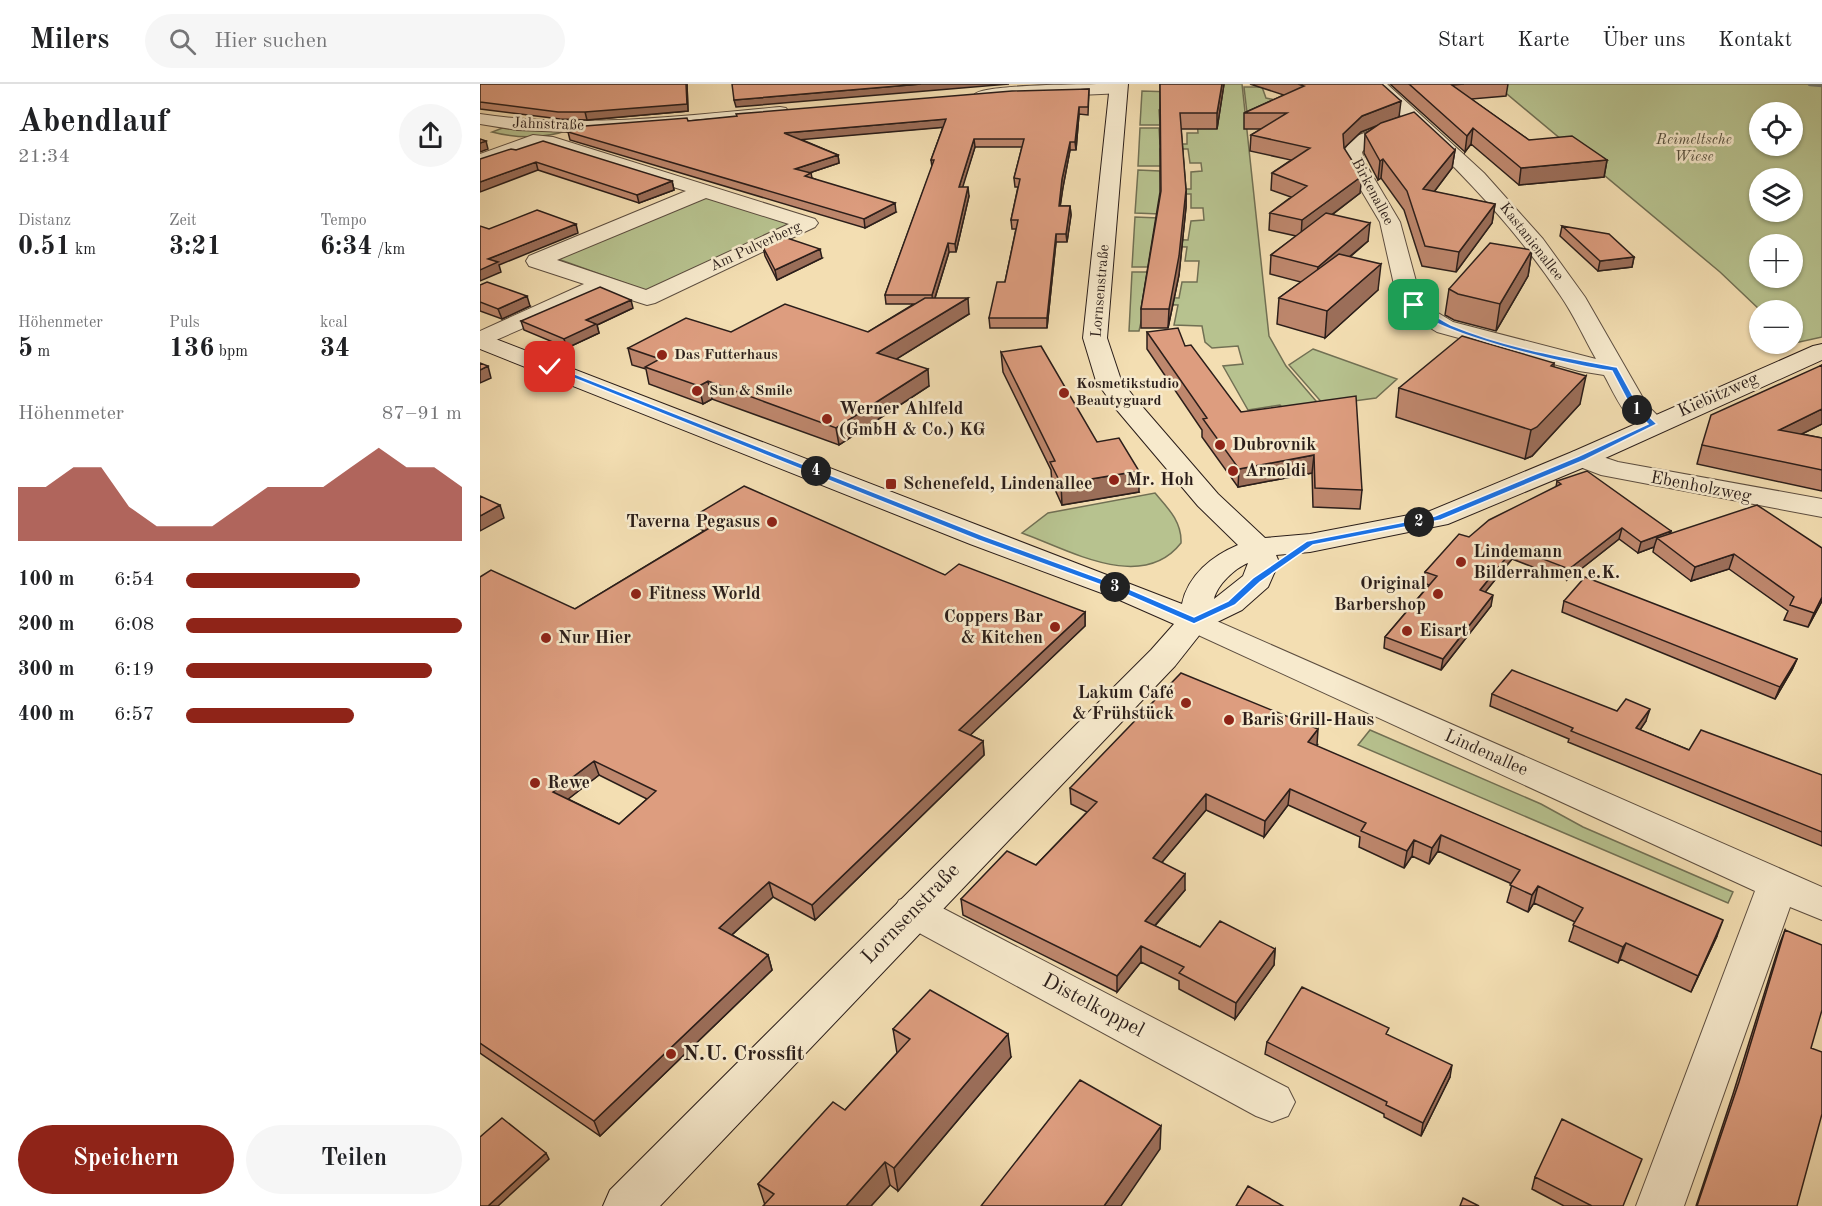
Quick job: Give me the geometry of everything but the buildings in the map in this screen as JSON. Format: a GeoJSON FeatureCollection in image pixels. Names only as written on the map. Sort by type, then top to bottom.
{"type":"FeatureCollection","features":[{"type":"Feature","properties":{"kind":"street","name":"Kastanienallee"},"geometry":{"type":"LineString","coordinates":[[1377,84],[1477,177],[1534,244],[1573,297],[1636,409],[1653,424]]}},
{"type":"Feature","properties":{"kind":"street"},"geometry":{"type":"LineString","coordinates":[[964,96],[1119,87]]}},
{"type":"Feature","properties":{"kind":"street","name":"Lornsenstraße"},"geometry":{"type":"LineString","coordinates":[[1119,87],[1095,338],[1100,360],[1109,381],[1125,403],[1208,500],[1258,548],[1232,559],[1201,587],[1194,621]]}},
{"type":"Feature","properties":{"kind":"street","name":"Jahnstraße"},"geometry":{"type":"LineString","coordinates":[[480,119],[530,126],[586,127],[794,111]]}},
{"type":"Feature","properties":{"kind":"street","name":"Birkenallee"},"geometry":{"type":"LineString","coordinates":[[1416,121],[1371,136],[1356,145],[1352,152],[1355,164],[1390,222],[1407,292],[1414,305],[1432,320],[1462,332],[1588,366],[1615,369]]}},
{"type":"Feature","properties":{"kind":"street","name":"Am Pulverberg"},"geometry":{"type":"LineString","coordinates":[[480,160],[523,145],[546,141],[808,222],[647,298],[537,261],[704,191]]}},
{"type":"Feature","properties":{"kind":"street"},"geometry":{"type":"LineString","coordinates":[[480,340],[604,284]]}},
{"type":"Feature","properties":{"kind":"street","name":"Lindenallee"},"geometry":{"type":"LineString","coordinates":[[480,340],[981,538],[1126,591],[1822,904]]}},
{"type":"Feature","properties":{"kind":"street","name":"Kiebitzweg"},"geometry":{"type":"LineString","coordinates":[[1258,548],[1310,543],[1438,518],[1582,458],[1653,424],[1822,351]]}},
{"type":"Feature","properties":{"kind":"street","name":"Ebenholzweg"},"geometry":{"type":"LineString","coordinates":[[1582,458],[1611,469],[1822,508]]}},
{"type":"Feature","properties":{"kind":"street","name":"Kiebitzweg"},"geometry":{"type":"LineString","coordinates":[[1257,580],[1310,543]]}},
{"type":"Feature","properties":{"kind":"street"},"geometry":{"type":"LineString","coordinates":[[1257,580],[1264,562],[1258,548]]}},
{"type":"Feature","properties":{"kind":"street","name":"Lornsenstraße"},"geometry":{"type":"LineString","coordinates":[[627,1206],[913,911],[1167,654],[1194,621],[1231,603],[1257,580]]}},
{"type":"Feature","properties":{"kind":"street"},"geometry":{"type":"LineString","coordinates":[[1660,1206],[1778,883]]}},
{"type":"Feature","properties":{"kind":"street","name":"Distelkoppel"},"geometry":{"type":"LineString","coordinates":[[913,911],[1272,1102]]}},
{"type":"Feature","properties":{"kind":"green space"},"geometry":{"type":"Polygon","coordinates":[[[1199,84],[1242,84],[1269,336],[1286,366],[1322,408],[1289,415],[1280,405],[1248,410],[1223,366],[1243,364],[1238,346],[1212,348],[1205,342],[1202,326],[1174,325],[1178,305],[1145,304],[1139,331],[1129,331],[1132,272],[1151,272],[1147,297],[1179,298],[1182,282],[1197,282],[1199,261],[1185,261],[1187,247],[1155,246],[1152,267],[1132,267],[1135,217],[1159,218],[1156,239],[1188,240],[1191,221],[1204,220],[1203,208],[1191,208],[1191,194],[1160,194],[1160,214],[1135,213],[1138,170],[1160,171],[1161,189],[1191,189],[1191,172],[1202,171],[1201,163],[1190,163],[1188,149],[1160,149],[1161,166],[1138,166],[1140,128],[1159,128],[1160,144],[1187,144],[1187,133],[1198,133],[1197,120],[1183,109],[1159,110],[1160,125],[1140,125],[1142,91],[1174,92],[1199,84]]]}},
{"type":"Feature","properties":{"kind":"green space","name":"Reimeltsche Wiese"},"geometry":{"type":"Polygon","coordinates":[[[1495,84],[1822,84],[1822,337],[1803,341],[1803,300],[1749,300],[1720,272],[1495,84]]]}},
{"type":"Feature","properties":{"kind":"green space"},"geometry":{"type":"Polygon","coordinates":[[[1244,87],[1262,87],[1266,98],[1275,100],[1247,113],[1244,87]]]}},
{"type":"Feature","properties":{"kind":"green space"},"geometry":{"type":"Polygon","coordinates":[[[505,127],[569,130],[531,137],[492,132],[505,127]]]}},
{"type":"Feature","properties":{"kind":"green space"},"geometry":{"type":"Polygon","coordinates":[[[701,196],[794,224],[650,292],[555,258],[701,196]]]}},
{"type":"Feature","properties":{"kind":"green space"},"geometry":{"type":"Polygon","coordinates":[[[1313,349],[1397,379],[1376,398],[1324,405],[1289,365],[1313,349]]]}},
{"type":"Feature","properties":{"kind":"green space"},"geometry":{"type":"Polygon","coordinates":[[[1155,493],[1177,522],[1181,543],[1165,558],[1146,565],[1126,566],[1104,563],[1022,533],[1048,513],[1155,493]]]}},
{"type":"Feature","properties":{"kind":"green space"},"geometry":{"type":"Polygon","coordinates":[[[1370,730],[1541,804],[1583,827],[1733,892],[1728,903],[1358,745],[1370,730]]]}},
{"type":"Feature","properties":{"kind":"waterway"},"geometry":{"type":"LineString","coordinates":[[1810,84],[1822,85]]}},
{"type":"Feature","properties":{"kind":"place","name":"Das Futterhaus"},"geometry":{"type":"Point","coordinates":[662,355]}},
{"type":"Feature","properties":{"kind":"place","name":"Sun & Smile"},"geometry":{"type":"Point","coordinates":[697,391]}},
{"type":"Feature","properties":{"kind":"place","name":"Kosmetikstudio Beautyguard"},"geometry":{"type":"Point","coordinates":[1064,393]}},
{"type":"Feature","properties":{"kind":"place","name":"Werner Ahlfeld (GmbH & Co.) KG"},"geometry":{"type":"Point","coordinates":[827,419]}},
{"type":"Feature","properties":{"kind":"place","name":"Dubrovnik"},"geometry":{"type":"Point","coordinates":[1220,445]}},
{"type":"Feature","properties":{"kind":"place","name":"Arnoldi"},"geometry":{"type":"Point","coordinates":[1233,471]}},
{"type":"Feature","properties":{"kind":"place","name":"Mr. Hoh"},"geometry":{"type":"Point","coordinates":[1114,480]}},
{"type":"Feature","properties":{"kind":"place","name":"Schenefeld, Lindenallee"},"geometry":{"type":"Point","coordinates":[891,484]}},
{"type":"Feature","properties":{"kind":"place","name":"Taverna Pegasus"},"geometry":{"type":"Point","coordinates":[772,522]}},
{"type":"Feature","properties":{"kind":"place","name":"Lindemann Bilderrahmen e.K."},"geometry":{"type":"Point","coordinates":[1461,562]}},
{"type":"Feature","properties":{"kind":"place","name":"Fitness World"},"geometry":{"type":"Point","coordinates":[636,594]}},
{"type":"Feature","properties":{"kind":"place","name":"Original Barbershop"},"geometry":{"type":"Point","coordinates":[1438,594]}},
{"type":"Feature","properties":{"kind":"place","name":"Coppers Bar & Kitchen"},"geometry":{"type":"Point","coordinates":[1055,627]}},
{"type":"Feature","properties":{"kind":"place","name":"Eisart"},"geometry":{"type":"Point","coordinates":[1407,631]}},
{"type":"Feature","properties":{"kind":"place","name":"Nur Hier"},"geometry":{"type":"Point","coordinates":[546,638]}},
{"type":"Feature","properties":{"kind":"place","name":"Lakum Café & Frühstück"},"geometry":{"type":"Point","coordinates":[1186,703]}},
{"type":"Feature","properties":{"kind":"place","name":"Baris Grill-Haus"},"geometry":{"type":"Point","coordinates":[1229,720]}},
{"type":"Feature","properties":{"kind":"place","name":"Rewe"},"geometry":{"type":"Point","coordinates":[535,783]}},
{"type":"Feature","properties":{"kind":"place","name":"N.U. Crossfit"},"geometry":{"type":"Point","coordinates":[671,1054]}},
{"type":"Feature","properties":{"kind":"route"},"geometry":{"type":"LineString","coordinates":[[550,367],[981,538],[1126,591],[1194,621],[1231,603],[1257,580],[1310,543],[1438,518],[1582,458],[1653,424],[1636,409],[1615,369],[1588,366],[1445,327],[1422,313],[1414,305]]}}]}
